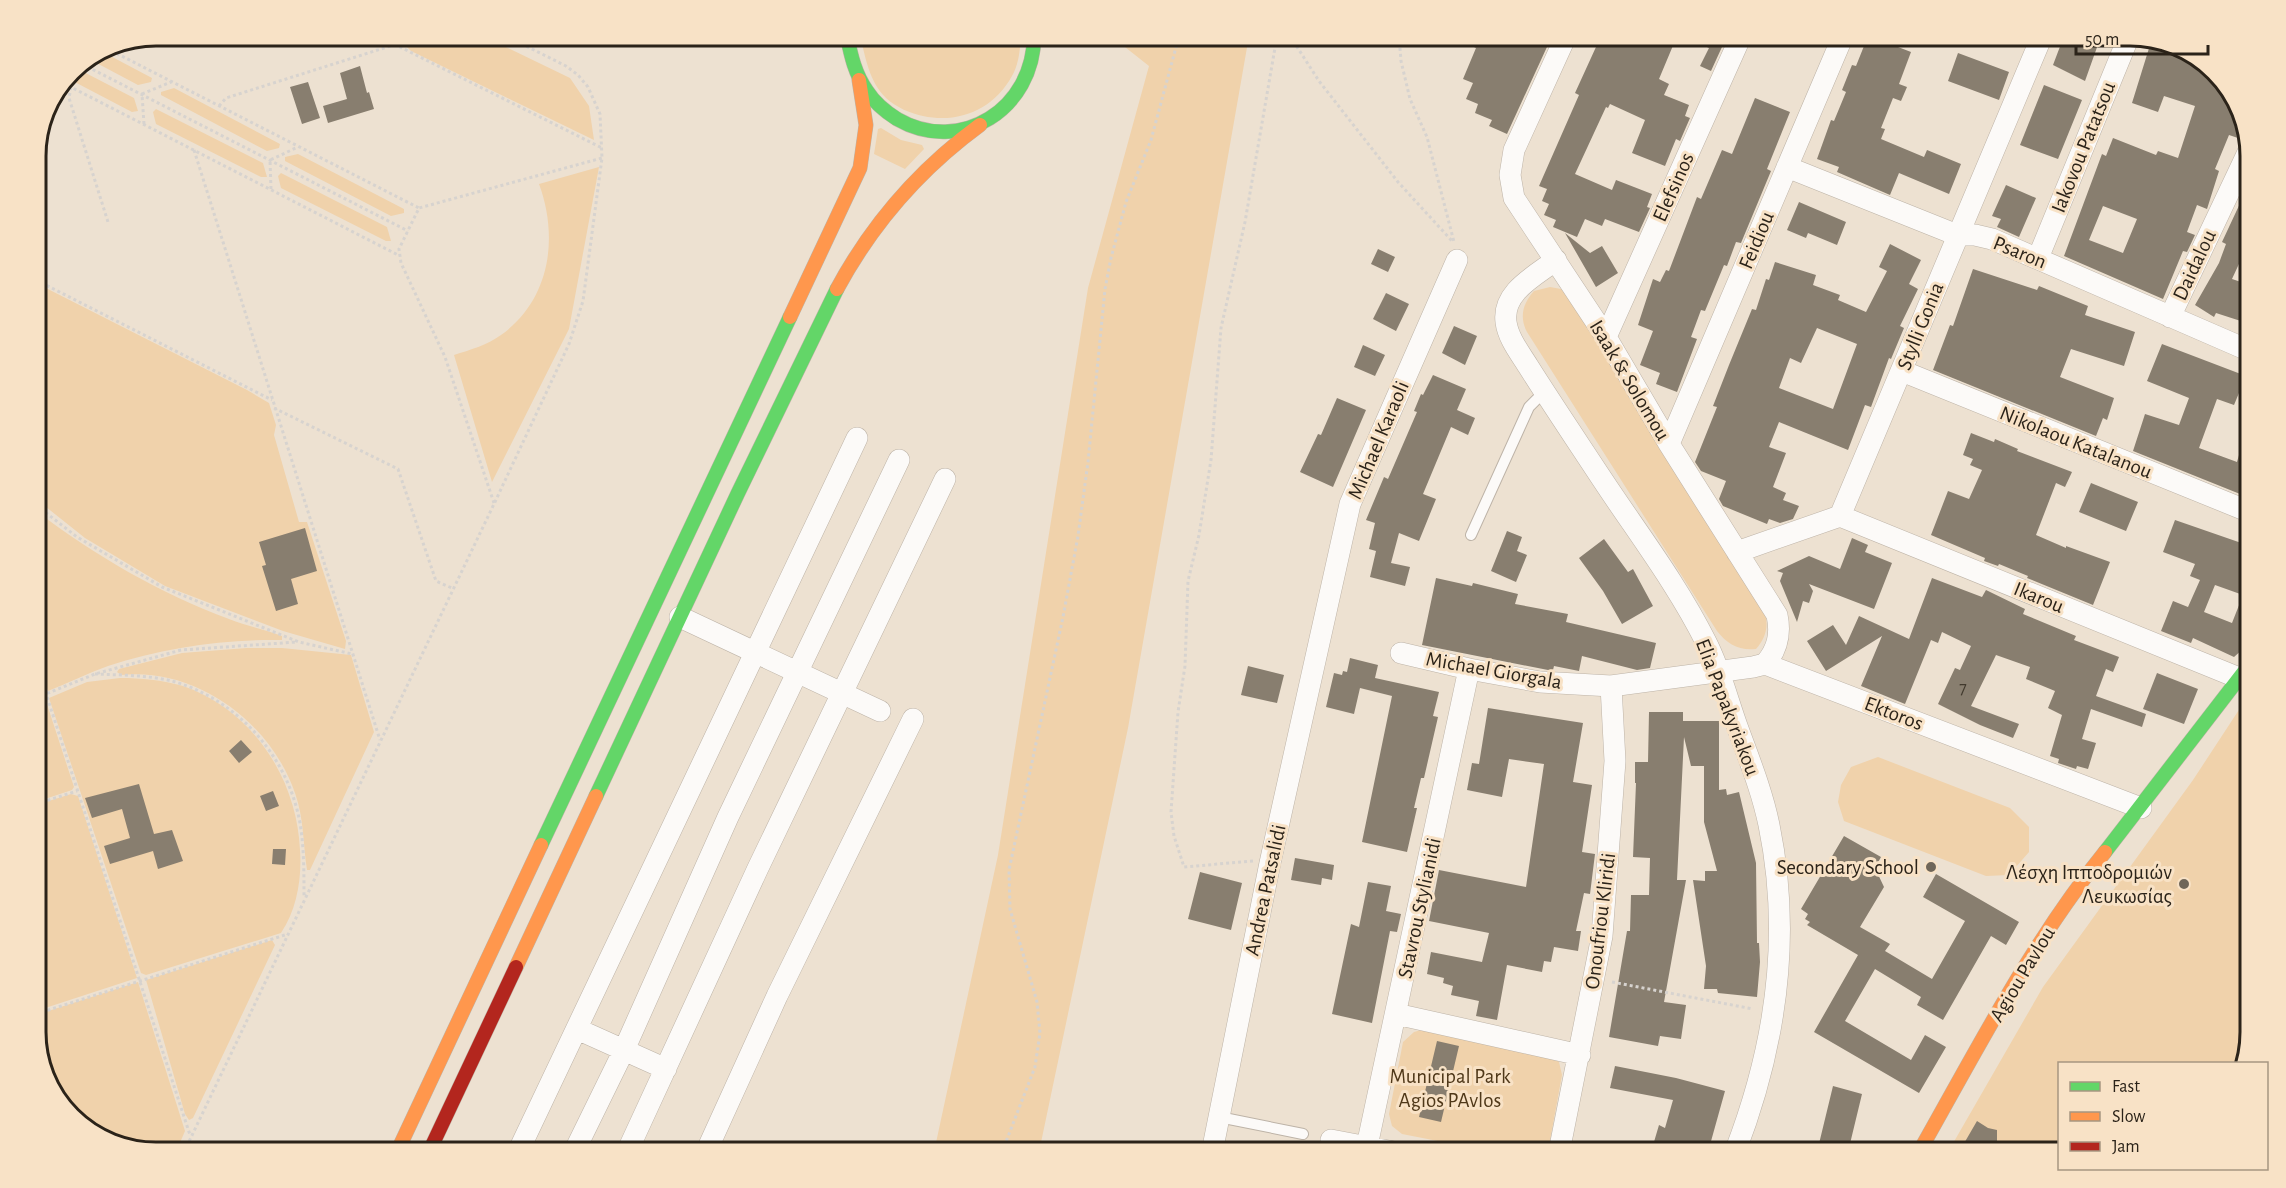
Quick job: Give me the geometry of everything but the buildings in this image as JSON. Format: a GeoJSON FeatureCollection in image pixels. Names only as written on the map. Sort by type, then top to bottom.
{"type":"FeatureCollection","features":[{"type":"Feature","properties":{"kind":"street","name":"Isaak & Solomou"},"geometry":{"type":"LineString","coordinates":[[1561,46],[1514,150],[1510,184],[1514,198],[1606,337],[1669,444],[1737,552]]}},
{"type":"Feature","properties":{"kind":"street","name":"Elefsinos"},"geometry":{"type":"LineString","coordinates":[[1606,337],[1736,46]]}},
{"type":"Feature","properties":{"kind":"street","name":"Feidiou"},"geometry":{"type":"LineString","coordinates":[[1669,444],[1838,46]]}},
{"type":"Feature","properties":{"kind":"street","name":"Stylli Gonia"},"geometry":{"type":"LineString","coordinates":[[1840,516],[2038,46]]}},
{"type":"Feature","properties":{"kind":"street","name":"Iakovou Patatsou"},"geometry":{"type":"LineString","coordinates":[[2038,258],[2125,46]]}},
{"type":"Feature","properties":{"kind":"street"},"geometry":{"type":"LineString","coordinates":[[844,47],[858,79],[877,106],[905,126],[952,134],[980,125]]}},
{"type":"Feature","properties":{"kind":"street"},"geometry":{"type":"LineString","coordinates":[[434,1142],[680,617],[827,308],[855,256],[881,219],[905,192],[951,147],[1010,100],[1020,88],[1032,60],[1033,47]]}},
{"type":"Feature","properties":{"kind":"street"},"geometry":{"type":"LineString","coordinates":[[402,1142],[860,168],[866,125],[858,79]]}},
{"type":"Feature","properties":{"kind":"street","name":"Psaron"},"geometry":{"type":"LineString","coordinates":[[1786,167],[1957,236],[1975,235],[1992,239],[2239,346]]}},
{"type":"Feature","properties":{"kind":"street","name":"Daidalou"},"geometry":{"type":"LineString","coordinates":[[2170,317],[2239,171]]}},
{"type":"Feature","properties":{"kind":"street","name":"Michael Karaoli"},"geometry":{"type":"LineString","coordinates":[[1321,628],[1350,504],[1456,251]]}},
{"type":"Feature","properties":{"kind":"street","name":"Elia Papakyriakou"},"geometry":{"type":"LineString","coordinates":[[1556,260],[1515,291],[1509,300],[1505,320],[1511,338],[1544,392],[1681,597],[1707,642],[1762,798],[1773,850],[1780,901],[1781,931],[1773,1012],[1762,1074],[1739,1142]]}},
{"type":"Feature","properties":{"kind":"street","name":"Nikolaou Katalanou"},"geometry":{"type":"LineString","coordinates":[[1902,370],[2239,508]]}},
{"type":"Feature","properties":{"kind":"street"},"geometry":{"type":"LineString","coordinates":[[523,1142],[857,438]]}},
{"type":"Feature","properties":{"kind":"street"},"geometry":{"type":"LineString","coordinates":[[579,1142],[624,1050],[728,817],[900,460]]}},
{"type":"Feature","properties":{"kind":"street"},"geometry":{"type":"LineString","coordinates":[[632,1142],[758,868],[844,694],[945,479]]}},
{"type":"Feature","properties":{"kind":"street"},"geometry":{"type":"LineString","coordinates":[[1765,664],[1773,654],[1778,641],[1780,628],[1777,615],[1737,552],[1840,516]]}},
{"type":"Feature","properties":{"kind":"street","name":"Ikarou"},"geometry":{"type":"LineString","coordinates":[[1840,516],[2240,669]]}},
{"type":"Feature","properties":{"kind":"street"},"geometry":{"type":"LineString","coordinates":[[680,617],[880,711]]}},
{"type":"Feature","properties":{"kind":"street","name":"Andrea Patsalidi"},"geometry":{"type":"LineString","coordinates":[[1214,1142],[1270,862],[1321,628]]}},
{"type":"Feature","properties":{"kind":"street","name":"Michael Giorgala"},"geometry":{"type":"LineString","coordinates":[[1401,653],[1540,682],[1611,686],[1765,664]]}},
{"type":"Feature","properties":{"kind":"street","name":"Ektoros"},"geometry":{"type":"LineString","coordinates":[[1765,664],[2141,808]]}},
{"type":"Feature","properties":{"kind":"street","name":"Stavrou Stylianidi"},"geometry":{"type":"LineString","coordinates":[[1368,1142],[1469,669]]}},
{"type":"Feature","properties":{"kind":"street","name":"Agiou Pavlou"},"geometry":{"type":"LineString","coordinates":[[1925,1142],[2024,969],[2079,884],[2141,808],[2240,677]]}},
{"type":"Feature","properties":{"kind":"street","name":"Onoufriou Kliridi"},"geometry":{"type":"LineString","coordinates":[[1561,1142],[1602,936],[1614,761],[1611,686]]}},
{"type":"Feature","properties":{"kind":"street"},"geometry":{"type":"LineString","coordinates":[[711,1142],[777,996],[913,718]]}},
{"type":"Feature","properties":{"kind":"street"},"geometry":{"type":"LineString","coordinates":[[1396,1014],[1580,1055]]}},
{"type":"Feature","properties":{"kind":"street"},"geometry":{"type":"LineString","coordinates":[[577,1029],[666,1069]]}},
{"type":"Feature","properties":{"kind":"street"},"geometry":{"type":"LineString","coordinates":[[1331,1140],[1343,1142]]}},
{"type":"Feature","properties":{"kind":"lane"},"geometry":{"type":"LineString","coordinates":[[1471,535],[1529,407],[1544,392]]}},
{"type":"Feature","properties":{"kind":"lane"},"geometry":{"type":"LineString","coordinates":[[1219,1117],[1303,1134]]}},
{"type":"Feature","properties":{"kind":"path"},"geometry":{"type":"LineString","coordinates":[[1006,1142],[1035,1067],[1040,1033],[1037,1002],[1015,930],[1011,909],[1009,870],[1078,536],[1088,462],[1105,289],[1111,258],[1126,202],[1151,140],[1176,46]]}},
{"type":"Feature","properties":{"kind":"path"},"geometry":{"type":"LineString","coordinates":[[1270,862],[1184,867],[1174,836],[1171,812],[1178,712],[1185,666],[1188,581],[1211,460],[1221,328],[1245,222],[1275,46]]}},
{"type":"Feature","properties":{"kind":"path"},"geometry":{"type":"LineString","coordinates":[[1297,46],[1319,81],[1398,182],[1456,251]]}},
{"type":"Feature","properties":{"kind":"path"},"geometry":{"type":"LineString","coordinates":[[1400,46],[1410,99],[1427,137],[1456,251]]}},
{"type":"Feature","properties":{"kind":"path"},"geometry":{"type":"LineString","coordinates":[[219,106],[226,98],[385,47]]}},
{"type":"Feature","properties":{"kind":"path"},"geometry":{"type":"LineString","coordinates":[[400,47],[602,149]]}},
{"type":"Feature","properties":{"kind":"path"},"geometry":{"type":"LineString","coordinates":[[188,1142],[454,589],[569,344],[576,322],[582,301],[602,158],[600,114],[596,101],[583,81],[566,66],[528,47]]}},
{"type":"Feature","properties":{"kind":"path"},"geometry":{"type":"LineString","coordinates":[[117,54],[419,208],[602,158]]}},
{"type":"Feature","properties":{"kind":"path"},"geometry":{"type":"LineString","coordinates":[[91,68],[408,231]]}},
{"type":"Feature","properties":{"kind":"path"},"geometry":{"type":"LineString","coordinates":[[142,94],[171,82]]}},
{"type":"Feature","properties":{"kind":"path"},"geometry":{"type":"LineString","coordinates":[[71,87],[399,255]]}},
{"type":"Feature","properties":{"kind":"path"},"geometry":{"type":"LineString","coordinates":[[71,88],[69,98],[108,222]]}},
{"type":"Feature","properties":{"kind":"path"},"geometry":{"type":"LineString","coordinates":[[142,94],[144,124]]}},
{"type":"Feature","properties":{"kind":"path"},"geometry":{"type":"LineString","coordinates":[[270,160],[298,147]]}},
{"type":"Feature","properties":{"kind":"path"},"geometry":{"type":"LineString","coordinates":[[194,150],[380,742]]}},
{"type":"Feature","properties":{"kind":"path"},"geometry":{"type":"LineString","coordinates":[[270,160],[271,189]]}},
{"type":"Feature","properties":{"kind":"path"},"geometry":{"type":"LineString","coordinates":[[419,208],[399,249],[399,255],[445,357],[494,504]]}},
{"type":"Feature","properties":{"kind":"path"},"geometry":{"type":"LineString","coordinates":[[47,286],[272,400]]}},
{"type":"Feature","properties":{"kind":"path"},"geometry":{"type":"LineString","coordinates":[[274,408],[398,470],[436,581],[454,589]]}},
{"type":"Feature","properties":{"kind":"path"},"geometry":{"type":"LineString","coordinates":[[47,514],[77,537],[162,587],[299,642],[352,654]]}},
{"type":"Feature","properties":{"kind":"path"},"geometry":{"type":"LineString","coordinates":[[47,695],[95,674],[181,650],[299,642]]}},
{"type":"Feature","properties":{"kind":"path"},"geometry":{"type":"LineString","coordinates":[[95,674],[155,678],[186,686],[221,703],[251,728],[276,760],[295,801],[300,823],[304,898]]}},
{"type":"Feature","properties":{"kind":"path"},"geometry":{"type":"LineString","coordinates":[[47,698],[190,1137]]}},
{"type":"Feature","properties":{"kind":"path"},"geometry":{"type":"LineString","coordinates":[[47,801],[77,791]]}},
{"type":"Feature","properties":{"kind":"path"},"geometry":{"type":"LineString","coordinates":[[47,1010],[288,934]]}},
{"type":"Feature","properties":{"kind":"path"},"geometry":{"type":"LineString","coordinates":[[1594,979],[1773,1012]]}},
{"type":"Feature","properties":{"kind":"green space"},"geometry":{"type":"Polygon","coordinates":[[[1247,46],[1128,728],[1041,1142],[936,1142],[998,855],[1088,288],[1149,66],[1124,47],[1247,46]]]}},
{"type":"Feature","properties":{"kind":"green space"},"geometry":{"type":"Polygon","coordinates":[[[407,47],[505,47],[570,78],[589,106],[594,140],[411,51],[407,47]]]}},
{"type":"Feature","properties":{"kind":"green space"},"geometry":{"type":"Polygon","coordinates":[[[863,47],[1020,47],[1014,71],[996,97],[974,111],[950,118],[923,116],[894,104],[880,91],[866,61],[863,47]]]}},
{"type":"Feature","properties":{"kind":"green space"},"geometry":{"type":"Polygon","coordinates":[[[111,56],[152,78],[151,82],[138,85],[97,63],[111,56]]]}},
{"type":"Feature","properties":{"kind":"green space"},"geometry":{"type":"Polygon","coordinates":[[[85,73],[134,98],[138,111],[132,112],[76,82],[85,73]]]}},
{"type":"Feature","properties":{"kind":"green space"},"geometry":{"type":"Polygon","coordinates":[[[174,88],[280,144],[279,148],[267,151],[161,95],[161,92],[174,88]]]}},
{"type":"Feature","properties":{"kind":"green space"},"geometry":{"type":"Polygon","coordinates":[[[156,109],[263,163],[267,177],[261,177],[156,124],[153,112],[156,109]]]}},
{"type":"Feature","properties":{"kind":"green space"},"geometry":{"type":"Polygon","coordinates":[[[881,128],[901,140],[922,145],[924,149],[905,169],[874,154],[878,129],[881,128]]]}},
{"type":"Feature","properties":{"kind":"green space"},"geometry":{"type":"Polygon","coordinates":[[[298,154],[404,209],[404,213],[391,216],[285,161],[285,157],[298,154]]]}},
{"type":"Feature","properties":{"kind":"green space"},"geometry":{"type":"Polygon","coordinates":[[[599,167],[569,329],[492,482],[454,355],[501,335],[518,321],[540,286],[549,246],[545,205],[539,184],[599,167]]]}},
{"type":"Feature","properties":{"kind":"green space"},"geometry":{"type":"Polygon","coordinates":[[[281,173],[387,227],[391,241],[386,241],[281,188],[278,176],[281,173]]]}},
{"type":"Feature","properties":{"kind":"green space"},"geometry":{"type":"Polygon","coordinates":[[[1550,287],[1569,293],[1765,614],[1767,624],[1765,633],[1756,649],[1734,646],[1717,631],[1527,332],[1523,321],[1523,310],[1527,300],[1534,291],[1550,287]]]}},
{"type":"Feature","properties":{"kind":"green space"},"geometry":{"type":"Polygon","coordinates":[[[47,289],[269,403],[276,425],[274,435],[299,522],[307,522],[346,641],[345,649],[283,631],[165,586],[85,538],[47,508],[47,289]]]}},
{"type":"Feature","properties":{"kind":"green space"},"geometry":{"type":"Polygon","coordinates":[[[47,519],[105,558],[153,585],[203,609],[282,636],[282,640],[216,643],[150,654],[108,666],[48,691],[47,519]]]}},
{"type":"Feature","properties":{"kind":"green space"},"geometry":{"type":"Polygon","coordinates":[[[282,648],[351,655],[374,732],[310,870],[307,870],[302,821],[295,793],[284,768],[268,744],[249,723],[228,705],[203,690],[177,680],[149,675],[121,675],[117,672],[119,669],[182,653],[282,648]]]}},
{"type":"Feature","properties":{"kind":"green space"},"geometry":{"type":"Polygon","coordinates":[[[120,678],[167,682],[208,697],[230,712],[267,750],[290,798],[297,824],[300,850],[300,871],[295,904],[281,933],[146,975],[141,973],[49,698],[87,682],[120,678]]]}},
{"type":"Feature","properties":{"kind":"green space"},"geometry":{"type":"Polygon","coordinates":[[[47,704],[74,787],[72,790],[47,798],[47,704]]]}},
{"type":"Feature","properties":{"kind":"green space","name":"Λέσχη Ιπποδρομιών Λευκωσίας"},"geometry":{"type":"Polygon","coordinates":[[[2240,709],[2240,1032],[2235,1062],[2058,1062],[2058,1142],[1954,1142],[2043,987],[2193,780],[2240,709]]]}},
{"type":"Feature","properties":{"kind":"green space"},"geometry":{"type":"Polygon","coordinates":[[[1878,757],[2010,808],[2029,827],[2029,852],[2009,875],[1986,876],[1844,821],[1838,802],[1841,785],[1851,767],[1878,757]]]}},
{"type":"Feature","properties":{"kind":"green space"},"geometry":{"type":"Polygon","coordinates":[[[71,794],[78,796],[137,978],[47,1007],[47,802],[71,794]]]}},
{"type":"Feature","properties":{"kind":"green space"},"geometry":{"type":"Polygon","coordinates":[[[272,940],[275,945],[193,1118],[189,1120],[185,1114],[146,980],[272,940]]]}},
{"type":"Feature","properties":{"kind":"green space"},"geometry":{"type":"Polygon","coordinates":[[[138,982],[185,1131],[180,1142],[156,1142],[121,1136],[95,1123],[84,1114],[65,1093],[52,1067],[47,1039],[47,1011],[138,982]]]}},
{"type":"Feature","properties":{"kind":"green space","name":"Municipal Park Agios PAvlos"},"geometry":{"type":"Polygon","coordinates":[[[1428,1028],[1549,1055],[1559,1062],[1562,1075],[1550,1142],[1443,1142],[1402,1134],[1392,1126],[1389,1114],[1403,1042],[1414,1032],[1428,1028]]]}},
{"type":"Feature","properties":{"kind":"traffic: fast"},"geometry":{"type":"LineString","coordinates":[[849,47],[859,78],[877,103],[897,119],[921,129],[945,132],[968,128],[990,118],[1008,104],[1022,85],[1031,62],[1033,47]]}},
{"type":"Feature","properties":{"kind":"traffic: fast"},"geometry":{"type":"LineString","coordinates":[[596,796],[738,493],[837,289]]}},
{"type":"Feature","properties":{"kind":"traffic: fast"},"geometry":{"type":"LineString","coordinates":[[541,845],[790,317]]}},
{"type":"Feature","properties":{"kind":"traffic: fast"},"geometry":{"type":"LineString","coordinates":[[2105,852],[2240,677]]}},
{"type":"Feature","properties":{"kind":"traffic: slow"},"geometry":{"type":"LineString","coordinates":[[790,317],[860,168],[866,125],[859,80]]}},
{"type":"Feature","properties":{"kind":"traffic: slow"},"geometry":{"type":"LineString","coordinates":[[837,289],[866,242],[899,199],[937,160],[980,125]]}},
{"type":"Feature","properties":{"kind":"traffic: slow"},"geometry":{"type":"LineString","coordinates":[[516,967],[596,796]]}},
{"type":"Feature","properties":{"kind":"traffic: slow"},"geometry":{"type":"LineString","coordinates":[[402,1142],[541,845]]}},
{"type":"Feature","properties":{"kind":"traffic: slow"},"geometry":{"type":"LineString","coordinates":[[1925,1142],[2029,960],[2078,887],[2105,852]]}},
{"type":"Feature","properties":{"kind":"traffic: jam"},"geometry":{"type":"LineString","coordinates":[[434,1142],[516,967]]}},
{"type":"Feature","properties":{"kind":"place","name":"Secondary School"},"geometry":{"type":"Point","coordinates":[1931,867]}},
{"type":"Feature","properties":{"kind":"place","name":"Λέσχη Ιπποδρομιών Λευκωσίας"},"geometry":{"type":"Point","coordinates":[2184,884]}}]}
